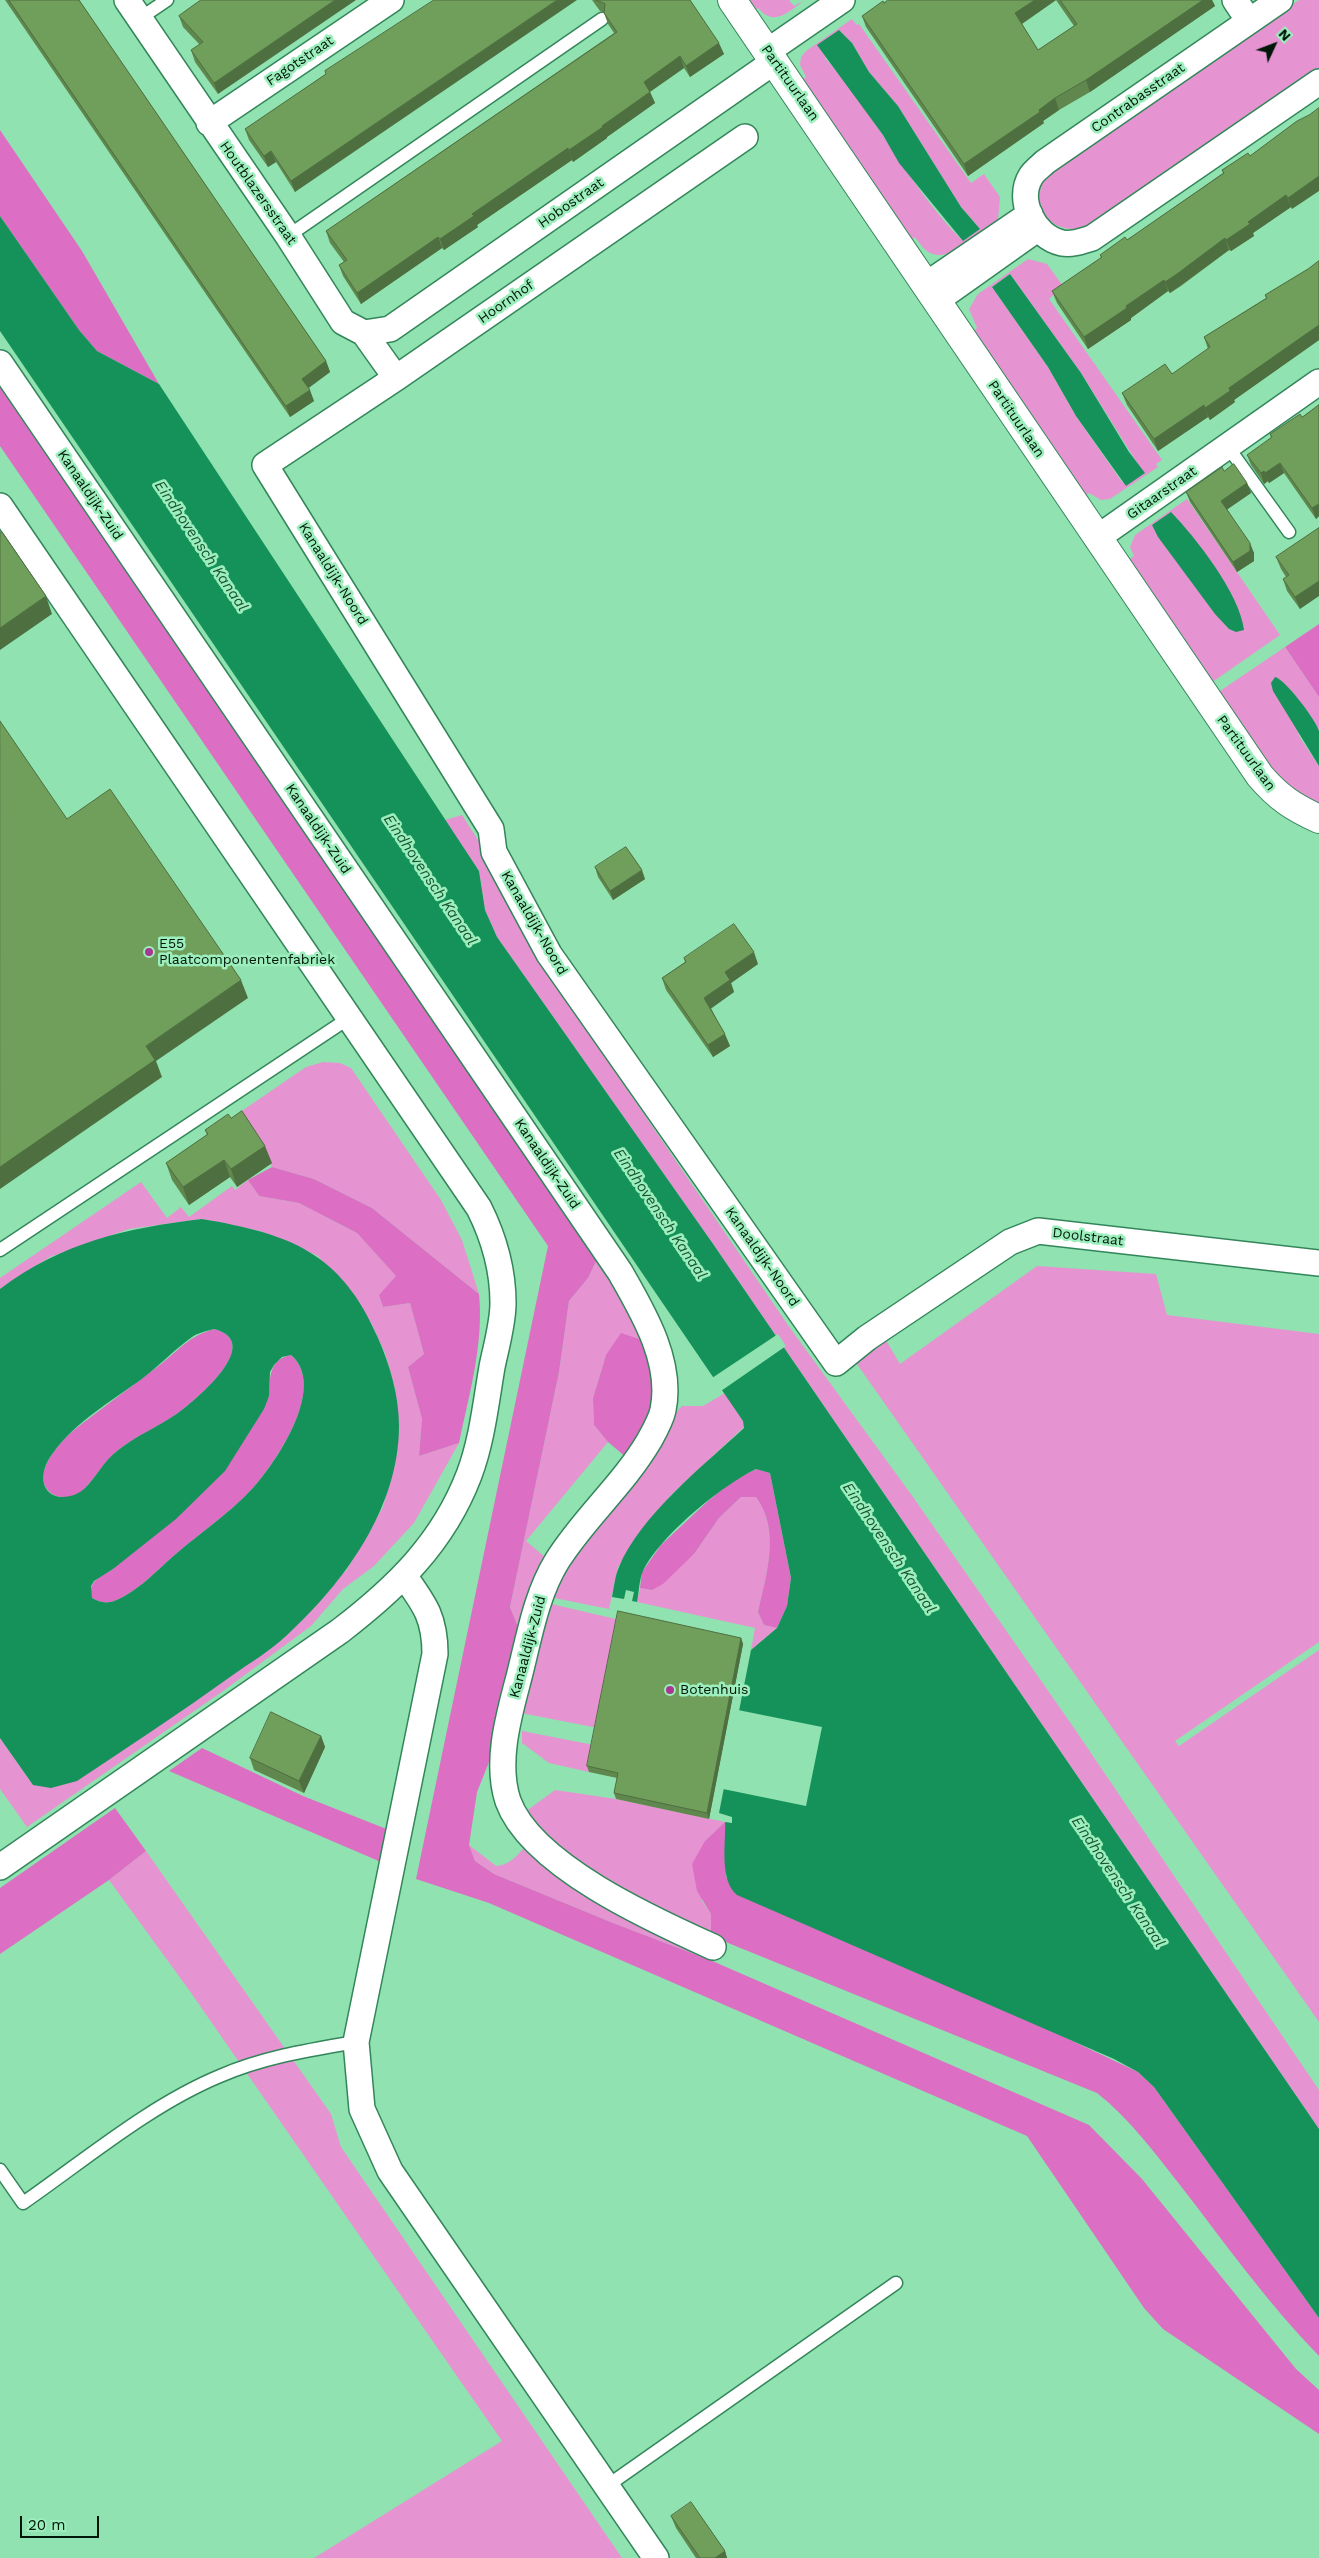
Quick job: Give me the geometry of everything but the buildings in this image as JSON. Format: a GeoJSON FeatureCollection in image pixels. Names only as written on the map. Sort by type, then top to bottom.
{"type":"FeatureCollection","features":[{"type":"Feature","properties":{"kind":"street","name":"Fagotstraat"},"geometry":{"type":"LineString","coordinates":[[209,123],[391,0]]}},
{"type":"Feature","properties":{"kind":"street","name":"Partituurlaan"},"geometry":{"type":"LineString","coordinates":[[732,0],[1260,776],[1277,796],[1298,810],[1319,819]]}},
{"type":"Feature","properties":{"kind":"street","name":"Hobostraat"},"geometry":{"type":"LineString","coordinates":[[364,333],[390,329],[771,56],[842,0]]}},
{"type":"Feature","properties":{"kind":"street"},"geometry":{"type":"LineString","coordinates":[[1235,0],[1249,21]]}},
{"type":"Feature","properties":{"kind":"street","name":"Contrabasstraat"},"geometry":{"type":"LineString","coordinates":[[1034,221],[1026,204],[1026,190],[1032,175],[1045,162],[1280,0]]}},
{"type":"Feature","properties":{"kind":"street","name":"Houtblazersstraat"},"geometry":{"type":"LineString","coordinates":[[133,10],[288,236],[343,322],[364,333],[396,378]]}},
{"type":"Feature","properties":{"kind":"street"},"geometry":{"type":"LineString","coordinates":[[932,292],[1034,221],[1048,237],[1063,243],[1077,243],[1092,238],[1319,82]]}},
{"type":"Feature","properties":{"kind":"street","name":"Hoornhof"},"geometry":{"type":"LineString","coordinates":[[265,465],[396,378],[745,137]]}},
{"type":"Feature","properties":{"kind":"street","name":"Kanaaldijk-Zuid"},"geometry":{"type":"LineString","coordinates":[[0,363],[620,1272],[651,1333],[658,1352],[663,1377],[663,1412],[638,1459],[557,1561],[539,1598],[508,1718],[503,1765],[508,1800],[522,1828],[551,1857],[646,1916],[713,1947]]}},
{"type":"Feature","properties":{"kind":"street","name":"Gitaarstraat"},"geometry":{"type":"LineString","coordinates":[[1097,538],[1319,382]]}},
{"type":"Feature","properties":{"kind":"street","name":"Kanaaldijk-Noord"},"geometry":{"type":"LineString","coordinates":[[265,465],[490,829],[494,852],[549,954],[836,1363]]}},
{"type":"Feature","properties":{"kind":"street"},"geometry":{"type":"LineString","coordinates":[[0,506],[479,1208],[491,1231],[499,1260],[503,1304],[482,1424],[470,1474],[454,1507],[430,1545],[405,1577],[383,1598],[340,1631],[0,1867]]}},
{"type":"Feature","properties":{"kind":"street","name":"Doolstraat"},"geometry":{"type":"LineString","coordinates":[[836,1363],[867,1338],[1010,1242],[1038,1231],[1319,1263]]}},
{"type":"Feature","properties":{"kind":"street"},"geometry":{"type":"LineString","coordinates":[[405,1577],[424,1605],[435,1630],[435,1654],[356,2042],[362,2109],[390,2171],[656,2558]]}},
{"type":"Feature","properties":{"kind":"lane"},"geometry":{"type":"LineString","coordinates":[[133,10],[167,0]]}},
{"type":"Feature","properties":{"kind":"lane"},"geometry":{"type":"LineString","coordinates":[[288,236],[602,18]]}},
{"type":"Feature","properties":{"kind":"lane"},"geometry":{"type":"LineString","coordinates":[[1228,447],[1289,532]]}},
{"type":"Feature","properties":{"kind":"lane"},"geometry":{"type":"LineString","coordinates":[[0,1250],[349,1018]]}},
{"type":"Feature","properties":{"kind":"lane"},"geometry":{"type":"LineString","coordinates":[[0,2170],[23,2203],[165,2104],[219,2076],[272,2057],[356,2042]]}},
{"type":"Feature","properties":{"kind":"lane"},"geometry":{"type":"LineString","coordinates":[[607,2486],[896,2283]]}},
{"type":"Feature","properties":{"kind":"shaded area"},"geometry":{"type":"Polygon","coordinates":[[[742,0],[789,0],[794,6],[805,0],[782,16],[770,17],[758,8],[751,13],[742,0]]]}},
{"type":"Feature","properties":{"kind":"shaded area"},"geometry":{"type":"Polygon","coordinates":[[[1299,0],[1319,0],[1319,68],[1088,227],[1063,228],[1053,223],[1046,216],[1041,206],[1040,196],[1042,184],[1049,172],[1299,0]]]}},
{"type":"Feature","properties":{"kind":"shaded area"},"geometry":{"type":"Polygon","coordinates":[[[852,19],[857,25],[859,24],[971,183],[984,174],[1000,197],[998,220],[949,253],[943,255],[925,250],[915,237],[908,242],[799,82],[806,77],[800,65],[801,57],[806,51],[852,19]],[[839,30],[825,58],[861,103],[943,220],[963,241],[980,229],[961,207],[898,106],[869,72],[852,43],[839,30]]]}},
{"type":"Feature","properties":{"kind":"shaded area"},"geometry":{"type":"Polygon","coordinates":[[[0,130],[82,251],[159,384],[97,351],[79,330],[0,216],[0,130]]]}},
{"type":"Feature","properties":{"kind":"shaded area"},"geometry":{"type":"Polygon","coordinates":[[[1028,259],[1047,264],[1063,286],[1049,299],[1162,460],[1156,464],[1158,467],[1110,499],[1101,500],[1089,493],[1083,498],[970,333],[977,328],[969,309],[978,294],[1028,259]],[[1010,274],[992,287],[1048,367],[1076,416],[1122,482],[1144,474],[1081,373],[1010,274]]]}},
{"type":"Feature","properties":{"kind":"shaded area"},"geometry":{"type":"Polygon","coordinates":[[[0,383],[599,1255],[588,1278],[569,1301],[559,1372],[510,1607],[520,1632],[489,1762],[477,1792],[469,1845],[475,1861],[494,1874],[613,1923],[710,1960],[1089,2125],[1142,2179],[1296,2369],[1319,2390],[1319,2434],[1163,2329],[1144,2308],[1027,2136],[489,1903],[416,1879],[548,1246],[0,446],[0,383]]]}},
{"type":"Feature","properties":{"kind":"shaded area"},"geometry":{"type":"Polygon","coordinates":[[[1187,499],[1280,635],[1211,683],[1127,561],[1134,556],[1130,547],[1135,535],[1187,499]],[[1176,517],[1152,525],[1229,629],[1184,528],[1176,517]]]}},
{"type":"Feature","properties":{"kind":"shaded area"},"geometry":{"type":"Polygon","coordinates":[[[1319,624],[1319,697],[1285,647],[1319,624]]]}},
{"type":"Feature","properties":{"kind":"shaded area"},"geometry":{"type":"Polygon","coordinates":[[[1285,647],[1319,697],[1319,730],[1291,690],[1299,736],[1319,766],[1319,807],[1279,782],[1217,693],[1285,647]]]}},
{"type":"Feature","properties":{"kind":"shaded area"},"geometry":{"type":"Polygon","coordinates":[[[462,815],[487,854],[540,962],[790,1328],[913,1497],[1074,1728],[1319,2090],[1319,2129],[711,1241],[497,937],[485,910],[479,871],[445,820],[462,815]]]}},
{"type":"Feature","properties":{"kind":"shaded area"},"geometry":{"type":"Polygon","coordinates":[[[323,1062],[340,1063],[351,1068],[441,1200],[462,1240],[479,1294],[372,1208],[314,1179],[272,1167],[247,1131],[230,1119],[306,1067],[323,1062]]]}},
{"type":"Feature","properties":{"kind":"shaded area"},"geometry":{"type":"Polygon","coordinates":[[[272,1167],[314,1179],[372,1208],[479,1294],[478,1350],[459,1443],[419,1456],[422,1419],[408,1367],[424,1354],[410,1303],[383,1307],[379,1295],[396,1276],[357,1233],[299,1203],[259,1196],[248,1180],[272,1167]]]}},
{"type":"Feature","properties":{"kind":"shaded area"},"geometry":{"type":"Polygon","coordinates":[[[248,1180],[259,1196],[299,1203],[357,1233],[397,1277],[379,1295],[383,1307],[410,1303],[424,1354],[408,1367],[422,1419],[419,1456],[459,1443],[414,1523],[374,1566],[343,1589],[311,1626],[223,1691],[27,1827],[0,1789],[0,1738],[33,1785],[346,1571],[383,1507],[395,1460],[395,1388],[385,1353],[371,1323],[318,1256],[260,1231],[202,1219],[129,1229],[50,1257],[0,1289],[0,1278],[141,1182],[167,1218],[181,1207],[189,1217],[232,1186],[235,1190],[248,1180]]]}},
{"type":"Feature","properties":{"kind":"shaded area"},"geometry":{"type":"Polygon","coordinates":[[[599,1255],[617,1284],[642,1340],[606,1355],[593,1398],[594,1425],[608,1442],[526,1541],[546,1558],[520,1632],[510,1607],[559,1372],[569,1301],[588,1278],[599,1255]]]}},
{"type":"Feature","properties":{"kind":"shaded area"},"geometry":{"type":"Polygon","coordinates":[[[1037,1266],[1156,1274],[1167,1315],[1319,1334],[1319,1642],[1175,1741],[1179,1746],[1319,1650],[1319,2022],[852,1357],[884,1337],[900,1364],[1037,1266]]]}},
{"type":"Feature","properties":{"kind":"shaded area"},"geometry":{"type":"Polygon","coordinates":[[[214,1329],[228,1336],[233,1346],[230,1358],[211,1384],[178,1413],[117,1451],[81,1492],[66,1497],[59,1497],[51,1493],[45,1485],[43,1476],[50,1457],[57,1447],[79,1426],[185,1344],[214,1329]]]}},
{"type":"Feature","properties":{"kind":"shaded area"},"geometry":{"type":"Polygon","coordinates":[[[621,1333],[642,1340],[650,1357],[655,1388],[650,1417],[627,1458],[608,1442],[594,1425],[593,1398],[606,1355],[621,1333]]]}},
{"type":"Feature","properties":{"kind":"shaded area"},"geometry":{"type":"Polygon","coordinates":[[[291,1355],[300,1368],[304,1383],[302,1400],[297,1417],[280,1451],[253,1488],[232,1508],[131,1592],[108,1602],[92,1598],[91,1587],[93,1583],[113,1569],[269,1396],[272,1370],[278,1360],[291,1355]]]}},
{"type":"Feature","properties":{"kind":"shaded area"},"geometry":{"type":"Polygon","coordinates":[[[725,1393],[743,1421],[744,1427],[671,1495],[618,1567],[609,1609],[554,1598],[550,1595],[589,1535],[649,1464],[677,1411],[682,1406],[703,1406],[725,1393]]]}},
{"type":"Feature","properties":{"kind":"shaded area"},"geometry":{"type":"Polygon","coordinates":[[[757,1469],[770,1473],[791,1578],[787,1606],[777,1628],[764,1625],[758,1612],[767,1568],[770,1539],[764,1510],[756,1497],[741,1497],[719,1518],[694,1554],[663,1584],[652,1590],[640,1588],[642,1572],[661,1545],[708,1501],[735,1479],[757,1469]]]}},
{"type":"Feature","properties":{"kind":"shaded area"},"geometry":{"type":"Polygon","coordinates":[[[741,1497],[756,1497],[764,1510],[768,1524],[769,1553],[758,1612],[764,1625],[777,1628],[751,1650],[755,1628],[637,1602],[640,1588],[652,1590],[694,1554],[719,1518],[741,1497]]]}},
{"type":"Feature","properties":{"kind":"shaded area"},"geometry":{"type":"Polygon","coordinates":[[[547,1603],[620,1620],[598,1728],[521,1713],[547,1603]]]}},
{"type":"Feature","properties":{"kind":"shaded area"},"geometry":{"type":"Polygon","coordinates":[[[522,1731],[594,1745],[589,1772],[549,1763],[522,1743],[522,1731]]]}},
{"type":"Feature","properties":{"kind":"shaded area"},"geometry":{"type":"Polygon","coordinates":[[[202,1748],[303,1796],[389,1830],[381,1862],[169,1771],[202,1748]]]}},
{"type":"Feature","properties":{"kind":"shaded area"},"geometry":{"type":"Polygon","coordinates":[[[555,1790],[616,1799],[725,1822],[705,1841],[702,1901],[711,1914],[711,1936],[619,1891],[561,1854],[525,1812],[555,1790]]]}},
{"type":"Feature","properties":{"kind":"shaded area"},"geometry":{"type":"Polygon","coordinates":[[[115,1808],[146,1851],[109,1880],[0,1954],[0,1888],[115,1808]]]}},
{"type":"Feature","properties":{"kind":"shaded area"},"geometry":{"type":"Polygon","coordinates":[[[725,1822],[726,1877],[1138,2072],[1154,2087],[1319,2318],[1319,2356],[1264,2294],[1141,2136],[1120,2113],[1097,2093],[711,1936],[711,1914],[697,1891],[692,1864],[705,1841],[725,1822]]]}},
{"type":"Feature","properties":{"kind":"shaded area"},"geometry":{"type":"Polygon","coordinates":[[[527,1844],[661,1931],[710,1960],[613,1923],[494,1874],[475,1861],[469,1845],[496,1866],[510,1862],[527,1844]]]}},
{"type":"Feature","properties":{"kind":"shaded area"},"geometry":{"type":"Polygon","coordinates":[[[146,1851],[331,2114],[341,2147],[622,2558],[314,2558],[502,2441],[189,1990],[109,1880],[146,1851]]]}},
{"type":"Feature","properties":{"kind":"water"},"geometry":{"type":"Polygon","coordinates":[[[839,30],[852,43],[869,72],[898,106],[961,207],[980,229],[963,241],[899,163],[883,135],[817,45],[839,30]]]}},
{"type":"Feature","properties":{"kind":"water","name":"Eindhovensch Kanaal"},"geometry":{"type":"Polygon","coordinates":[[[0,216],[79,330],[97,351],[159,384],[479,871],[485,910],[497,937],[711,1241],[1319,2129],[1319,2318],[1154,2087],[1138,2072],[1114,2059],[737,1895],[731,1888],[726,1871],[724,1851],[725,1822],[732,1823],[732,1817],[719,1813],[751,1650],[777,1628],[787,1606],[791,1578],[770,1473],[756,1469],[742,1477],[709,1500],[677,1528],[651,1557],[643,1571],[637,1602],[632,1601],[634,1592],[626,1590],[624,1599],[612,1597],[619,1567],[641,1529],[674,1492],[744,1428],[743,1421],[0,331],[0,216]]]}},
{"type":"Feature","properties":{"kind":"water"},"geometry":{"type":"Polygon","coordinates":[[[1010,274],[1081,373],[1129,452],[1145,473],[1126,486],[1076,416],[1048,367],[992,287],[1010,274]]]}},
{"type":"Feature","properties":{"kind":"water"},"geometry":{"type":"Polygon","coordinates":[[[1171,512],[1204,551],[1226,584],[1241,616],[1244,630],[1236,632],[1229,629],[1215,614],[1158,537],[1152,525],[1171,512]]]}},
{"type":"Feature","properties":{"kind":"water"},"geometry":{"type":"Polygon","coordinates":[[[1275,677],[1280,679],[1293,692],[1317,726],[1319,731],[1319,766],[1273,691],[1271,683],[1275,677]]]}},
{"type":"Feature","properties":{"kind":"water"},"geometry":{"type":"Polygon","coordinates":[[[202,1219],[261,1232],[287,1241],[309,1252],[329,1267],[347,1285],[363,1309],[378,1338],[390,1370],[396,1392],[399,1415],[397,1456],[379,1515],[364,1542],[328,1592],[308,1615],[279,1642],[192,1704],[77,1781],[51,1788],[33,1785],[0,1738],[0,1289],[47,1260],[72,1249],[121,1233],[202,1219]],[[214,1329],[192,1337],[143,1378],[72,1431],[47,1462],[43,1479],[46,1489],[58,1497],[73,1495],[82,1491],[117,1451],[178,1413],[199,1396],[222,1371],[230,1358],[233,1346],[228,1336],[214,1329]],[[291,1355],[282,1357],[270,1372],[269,1396],[264,1409],[225,1471],[176,1519],[113,1569],[94,1581],[91,1586],[92,1598],[108,1602],[131,1592],[232,1508],[253,1488],[280,1451],[297,1417],[304,1383],[300,1368],[291,1355]]]}},
{"type":"Feature","properties":{"kind":"pier"},"geometry":{"type":"Polygon","coordinates":[[[778,1334],[786,1346],[721,1391],[712,1378],[778,1334]]]}},
{"type":"Feature","properties":{"kind":"pier"},"geometry":{"type":"Polygon","coordinates":[[[738,1710],[822,1727],[806,1806],[723,1789],[738,1710]]]}},
{"type":"Feature","properties":{"kind":"place","name":"E55 Plaatcomponentenfabriek"},"geometry":{"type":"Point","coordinates":[149,952]}},
{"type":"Feature","properties":{"kind":"place","name":"Botenhuis"},"geometry":{"type":"Point","coordinates":[670,1690]}}]}
